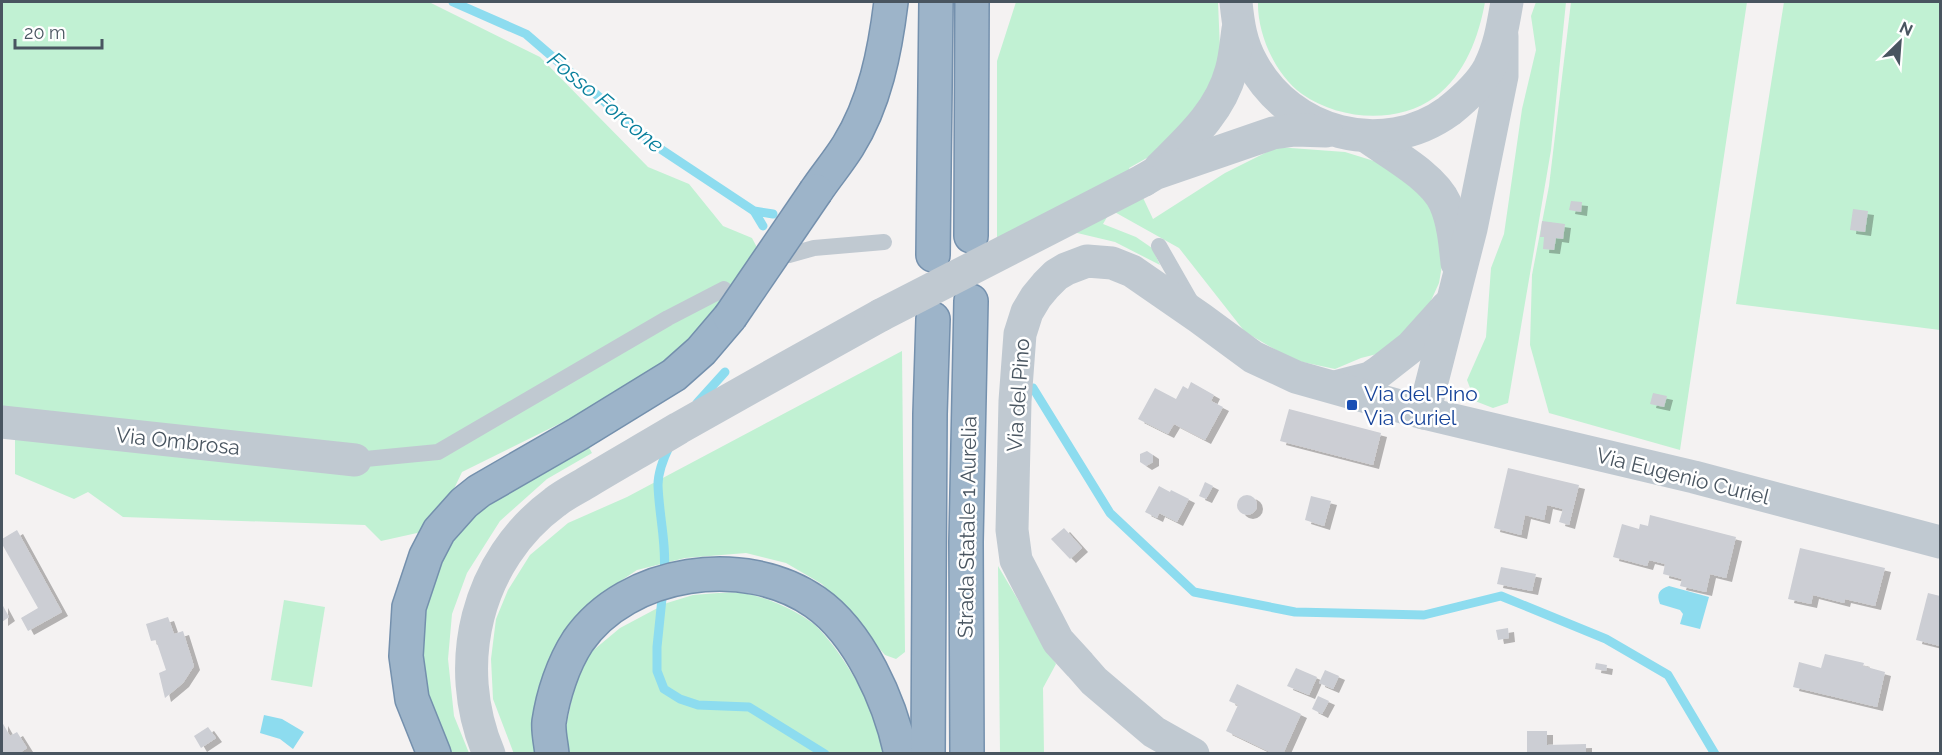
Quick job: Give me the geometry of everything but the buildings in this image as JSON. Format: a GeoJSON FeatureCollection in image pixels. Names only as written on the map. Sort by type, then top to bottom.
{"type":"FeatureCollection","features":[{"type":"Feature","properties":{"kind":"highway"},"geometry":{"type":"LineString","coordinates":[[434,753],[412,699],[406,656],[409,607],[426,556],[439,531],[464,503],[479,491],[674,375],[701,351],[727,303],[816,191],[849,145],[872,95],[887,34],[891,2]]}},
{"type":"Feature","properties":{"kind":"highway"},"geometry":{"type":"LineString","coordinates":[[933,255],[936,2]]}},
{"type":"Feature","properties":{"kind":"highway"},"geometry":{"type":"LineString","coordinates":[[971,236],[972,2]]}},
{"type":"Feature","properties":{"kind":"highway"},"geometry":{"type":"LineString","coordinates":[[970,113],[989,42],[995,2]]}},
{"type":"Feature","properties":{"kind":"highway","name":"Strada Statale 1 Aurelia"},"geometry":{"type":"LineString","coordinates":[[967,753],[966,542],[970,301]]}},
{"type":"Feature","properties":{"kind":"highway","name":"Strada Statale 1 Aurelia"},"geometry":{"type":"LineString","coordinates":[[928,753],[930,414],[933,319]]}},
{"type":"Feature","properties":{"kind":"highway"},"geometry":{"type":"LineString","coordinates":[[552,753],[549,723],[558,685],[568,658],[593,623],[615,605],[636,595],[668,581],[706,573],[756,577],[787,588],[815,602],[842,629],[868,667],[884,697],[895,726],[901,753]]}},
{"type":"Feature","properties":{"kind":"street"},"geometry":{"type":"LineString","coordinates":[[1424,413],[1471,229],[1503,76],[1502,36],[1506,2]]}},
{"type":"Feature","properties":{"kind":"street"},"geometry":{"type":"LineString","coordinates":[[1237,14],[1251,62],[1263,82],[1300,116],[1350,134],[1430,183],[1444,201],[1454,236],[1458,281],[1448,306],[1441,316],[1412,347],[1370,378],[1335,387]]}},
{"type":"Feature","properties":{"kind":"street"},"geometry":{"type":"LineString","coordinates":[[1149,177],[1198,130],[1218,102],[1232,70],[1237,14]]}},
{"type":"Feature","properties":{"kind":"street"},"geometry":{"type":"LineString","coordinates":[[489,753],[474,705],[471,660],[473,639],[480,612],[495,568],[520,535],[555,501],[726,401],[881,315],[1149,177],[1273,133],[1295,130],[1350,134],[1402,133],[1436,120],[1465,98],[1488,69],[1502,36]]}},
{"type":"Feature","properties":{"kind":"street","name":"Via del Pino"},"geometry":{"type":"LineString","coordinates":[[1193,753],[1154,732],[1094,681],[1058,641],[1016,560],[1012,530],[1017,353],[1027,312],[1036,297],[1056,275],[1066,269],[1087,261],[1112,263],[1132,271],[1253,357],[1296,377],[1424,413]]}},
{"type":"Feature","properties":{"kind":"street","name":"Via Eugenio Curiel"},"geometry":{"type":"LineString","coordinates":[[1424,413],[1694,477],[1941,542]]}},
{"type":"Feature","properties":{"kind":"street","name":"Via Ombrosa"},"geometry":{"type":"LineString","coordinates":[[2,422],[355,460]]}},
{"type":"Feature","properties":{"kind":"lane"},"geometry":{"type":"LineString","coordinates":[[789,255],[813,248],[884,242]]}},
{"type":"Feature","properties":{"kind":"lane"},"geometry":{"type":"LineString","coordinates":[[1159,246],[1200,318]]}},
{"type":"Feature","properties":{"kind":"lane"},"geometry":{"type":"LineString","coordinates":[[355,460],[438,452],[668,318],[727,303]]}},
{"type":"Feature","properties":{"kind":"green space"},"geometry":{"type":"Polygon","coordinates":[[[2,2],[429,2],[540,57],[648,167],[689,184],[723,226],[752,238],[763,259],[674,367],[462,472],[435,529],[381,541],[365,525],[123,517],[88,492],[74,499],[15,474],[15,435],[2,426],[2,2]]]}},
{"type":"Feature","properties":{"kind":"green space"},"geometry":{"type":"Polygon","coordinates":[[[1016,2],[1218,2],[1221,73],[1177,141],[1129,168],[1153,219],[1225,173],[1277,147],[1345,152],[1374,161],[1427,192],[1445,248],[1439,283],[1424,316],[1393,350],[1361,358],[1335,369],[1293,360],[1245,332],[1179,248],[1111,210],[1103,224],[1136,237],[1152,248],[1160,265],[1115,242],[1073,232],[997,237],[997,61],[1016,2]]]}},
{"type":"Feature","properties":{"kind":"green space"},"geometry":{"type":"Polygon","coordinates":[[[1258,2],[1485,2],[1479,28],[1469,54],[1455,78],[1446,88],[1420,106],[1403,112],[1368,116],[1350,114],[1317,103],[1292,86],[1276,65],[1264,40],[1258,14],[1258,2]]]}},
{"type":"Feature","properties":{"kind":"green space"},"geometry":{"type":"Polygon","coordinates":[[[1536,2],[1566,2],[1551,150],[1508,403],[1493,408],[1475,401],[1467,380],[1486,337],[1491,268],[1504,234],[1522,109],[1536,50],[1531,16],[1536,2]]]}},
{"type":"Feature","properties":{"kind":"green space"},"geometry":{"type":"Polygon","coordinates":[[[1571,2],[1747,2],[1680,450],[1549,413],[1530,345],[1532,275],[1549,186],[1571,2]]]}},
{"type":"Feature","properties":{"kind":"green space"},"geometry":{"type":"Polygon","coordinates":[[[1784,2],[1940,2],[1940,330],[1736,304],[1784,2]]]}},
{"type":"Feature","properties":{"kind":"green space"},"geometry":{"type":"Polygon","coordinates":[[[902,351],[905,652],[896,659],[885,655],[822,584],[786,563],[746,553],[685,558],[637,570],[595,598],[568,632],[537,753],[514,754],[493,699],[491,659],[496,619],[508,590],[530,555],[568,523],[627,497],[902,351]]]}},
{"type":"Feature","properties":{"kind":"green space"},"geometry":{"type":"Polygon","coordinates":[[[586,442],[592,453],[547,479],[500,521],[467,573],[452,614],[448,659],[454,716],[469,753],[450,753],[417,672],[426,586],[452,540],[474,512],[586,442]]]}},
{"type":"Feature","properties":{"kind":"green space"},"geometry":{"type":"Polygon","coordinates":[[[998,566],[1056,664],[1043,688],[1044,753],[1000,753],[998,566]]]}},
{"type":"Feature","properties":{"kind":"green space"},"geometry":{"type":"Polygon","coordinates":[[[750,594],[771,601],[794,611],[819,629],[842,658],[865,695],[874,714],[884,754],[567,754],[565,733],[574,688],[590,653],[620,628],[667,603],[693,595],[750,594]]]}},
{"type":"Feature","properties":{"kind":"green space"},"geometry":{"type":"Polygon","coordinates":[[[284,600],[325,607],[312,687],[271,680],[284,600]]]}},
{"type":"Feature","properties":{"kind":"water"},"geometry":{"type":"Polygon","coordinates":[[[1669,586],[1709,597],[1700,629],[1680,624],[1683,614],[1680,610],[1660,604],[1659,592],[1669,586]]]}},
{"type":"Feature","properties":{"kind":"water"},"geometry":{"type":"Polygon","coordinates":[[[264,715],[282,719],[304,732],[293,749],[280,739],[260,733],[264,715]]]}},
{"type":"Feature","properties":{"kind":"waterway","name":"Fosso Forcone"},"geometry":{"type":"LineString","coordinates":[[453,2],[526,34],[656,146],[754,211],[773,214]]}},
{"type":"Feature","properties":{"kind":"waterway"},"geometry":{"type":"LineString","coordinates":[[754,211],[763,226]]}},
{"type":"Feature","properties":{"kind":"waterway"},"geometry":{"type":"LineString","coordinates":[[697,403],[725,372]]}},
{"type":"Feature","properties":{"kind":"waterway"},"geometry":{"type":"LineString","coordinates":[[1033,388],[1110,513],[1194,592],[1295,612],[1424,615],[1501,596],[1606,639],[1668,675],[1715,754]]}},
{"type":"Feature","properties":{"kind":"waterway"},"geometry":{"type":"LineString","coordinates":[[664,575],[658,480],[670,445]]}},
{"type":"Feature","properties":{"kind":"waterway"},"geometry":{"type":"LineString","coordinates":[[663,589],[657,671],[664,689],[680,699],[698,705],[749,707],[825,754]]}},
{"type":"Feature","properties":{"kind":"place","name":"Via del Pino Via Curiel"},"geometry":{"type":"Point","coordinates":[1352,405]}}]}
